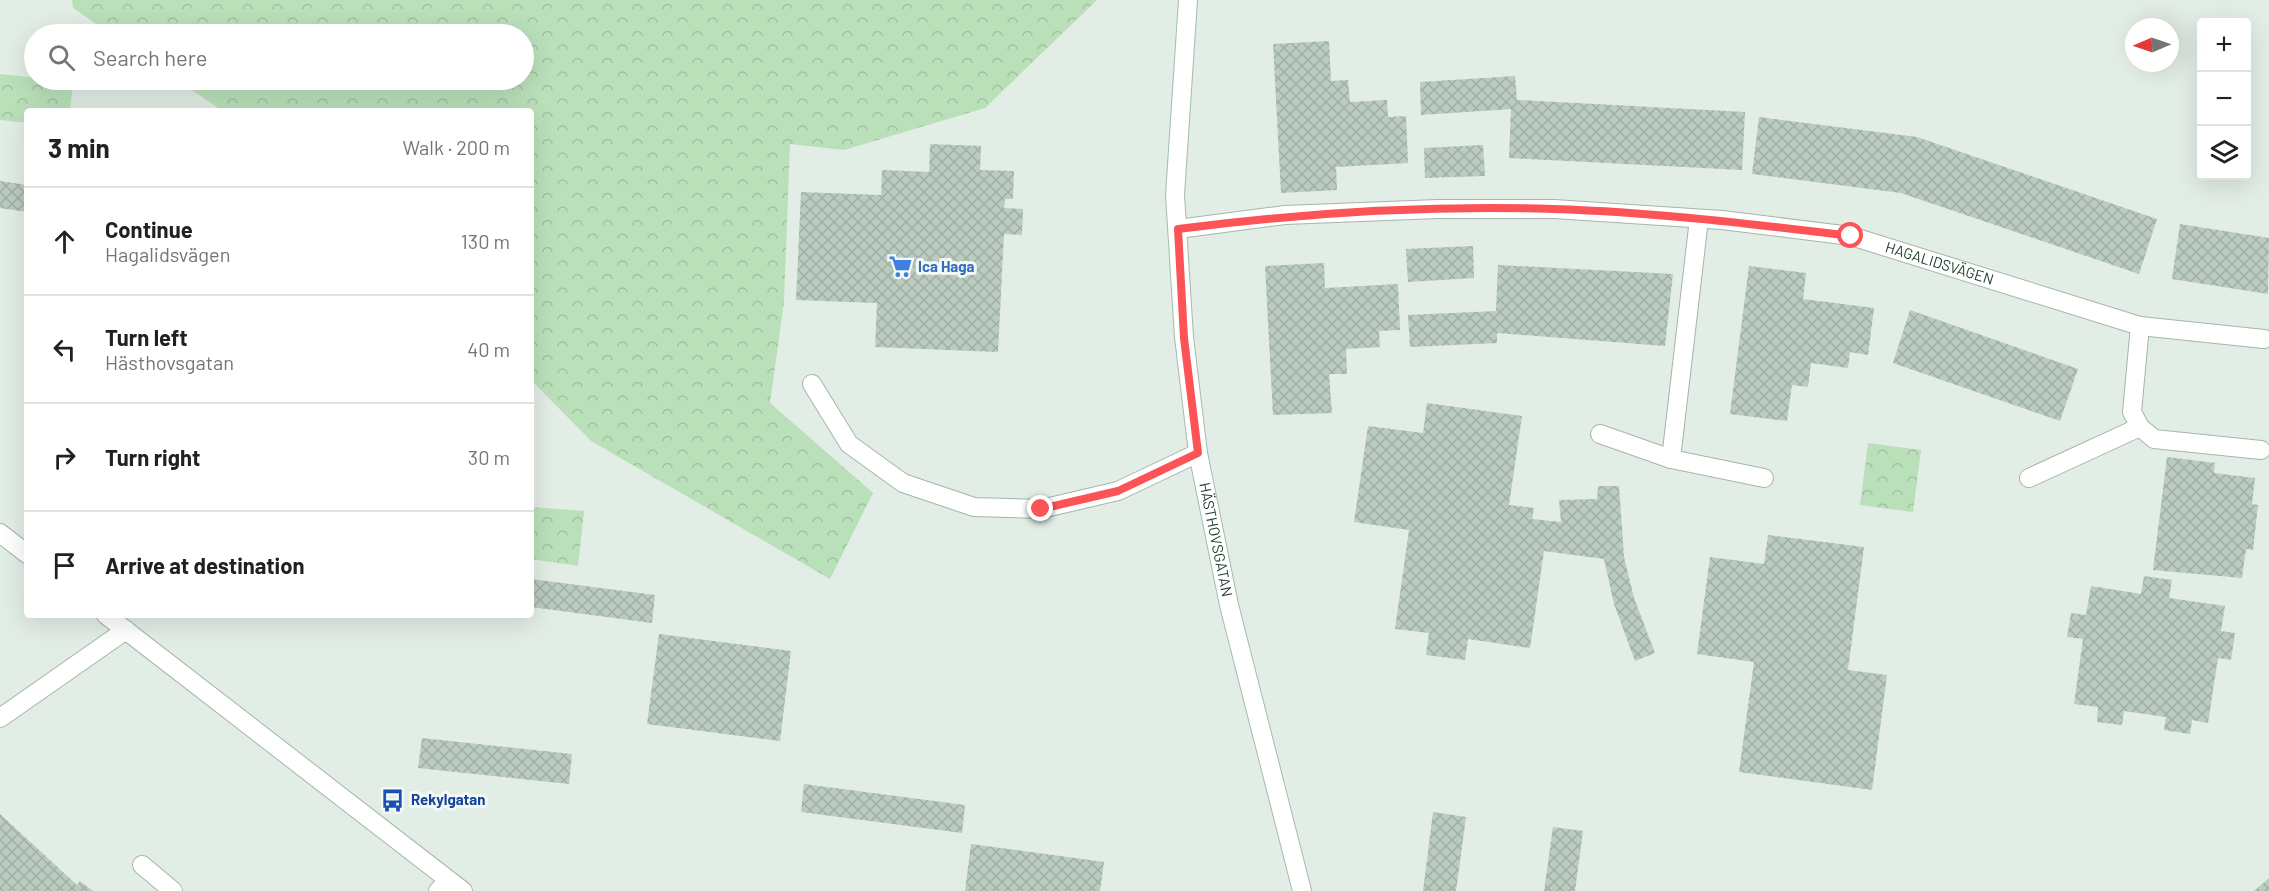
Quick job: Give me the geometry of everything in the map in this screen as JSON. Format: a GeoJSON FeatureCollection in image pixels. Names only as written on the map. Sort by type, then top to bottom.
{"type":"FeatureCollection","features":[{"type":"Feature","properties":{"kind":"street","name":"HÄSTHOVSGATAN"},"geometry":{"type":"LineString","coordinates":[[1188,0],[1174,195],[1184,338],[1198,453],[1229,605],[1302,891]]}},
{"type":"Feature","properties":{"kind":"street","name":"HAGALIDSVÄGEN"},"geometry":{"type":"LineString","coordinates":[[1178,229],[1285,215],[1438,209],[1554,209],[1699,219],[1851,236],[2140,326],[2264,339]]}},
{"type":"Feature","properties":{"kind":"street"},"geometry":{"type":"LineString","coordinates":[[1671,459],[1699,219]]}},
{"type":"Feature","properties":{"kind":"street"},"geometry":{"type":"LineString","coordinates":[[2140,326],[2132,412],[2140,427],[2154,439],[2261,450]]}},
{"type":"Feature","properties":{"kind":"street"},"geometry":{"type":"LineString","coordinates":[[812,384],[849,444],[903,483],[974,507],[1041,509],[1118,491],[1198,453]]}},
{"type":"Feature","properties":{"kind":"street"},"geometry":{"type":"LineString","coordinates":[[2029,478],[2140,427]]}},
{"type":"Feature","properties":{"kind":"street"},"geometry":{"type":"LineString","coordinates":[[1600,434],[1671,459],[1764,478]]}},
{"type":"Feature","properties":{"kind":"street"},"geometry":{"type":"LineString","coordinates":[[0,533],[24,552]]}},
{"type":"Feature","properties":{"kind":"street"},"geometry":{"type":"LineString","coordinates":[[110,618],[450,887]]}},
{"type":"Feature","properties":{"kind":"street"},"geometry":{"type":"LineString","coordinates":[[0,718],[126,630]]}},
{"type":"Feature","properties":{"kind":"street"},"geometry":{"type":"LineString","coordinates":[[142,865],[173,891]]}},
{"type":"Feature","properties":{"kind":"green space"},"geometry":{"type":"Polygon","coordinates":[[[72,0],[1097,0],[985,108],[844,150],[790,144],[784,302],[770,403],[873,493],[830,579],[591,441],[534,383],[534,108],[219,108],[192,90],[534,90],[534,24],[96,24],[73,8],[72,0]]]}},
{"type":"Feature","properties":{"kind":"green space"},"geometry":{"type":"Polygon","coordinates":[[[0,74],[24,77],[24,90],[72,90],[70,108],[24,108],[24,123],[0,120],[0,74]]]}},
{"type":"Feature","properties":{"kind":"green space"},"geometry":{"type":"Polygon","coordinates":[[[1868,443],[1921,450],[1913,512],[1860,505],[1868,443]]]}},
{"type":"Feature","properties":{"kind":"green space"},"geometry":{"type":"Polygon","coordinates":[[[534,507],[584,511],[578,566],[534,559],[534,507]]]}},
{"type":"Feature","properties":{"kind":"building"},"geometry":{"type":"Polygon","coordinates":[[[1329,41],[1331,81],[1348,80],[1350,102],[1387,100],[1388,117],[1406,116],[1408,163],[1336,167],[1337,190],[1281,193],[1273,44],[1329,41]]]}},
{"type":"Feature","properties":{"kind":"building"},"geometry":{"type":"Polygon","coordinates":[[[1515,76],[1517,100],[1745,112],[1742,170],[1509,158],[1511,109],[1421,115],[1420,82],[1515,76]]]}},
{"type":"Feature","properties":{"kind":"building"},"geometry":{"type":"Polygon","coordinates":[[[1759,117],[1917,137],[2157,219],[2139,274],[1901,193],[1752,174],[1759,117]]]}},
{"type":"Feature","properties":{"kind":"building","name":"Ica Haga"},"geometry":{"type":"Polygon","coordinates":[[[930,144],[981,146],[980,170],[1014,171],[1013,199],[1005,199],[1004,208],[1023,209],[1022,235],[1004,234],[998,352],[875,347],[877,303],[796,300],[801,192],[881,195],[882,170],[929,172],[930,144]]]}},
{"type":"Feature","properties":{"kind":"building"},"geometry":{"type":"Polygon","coordinates":[[[1483,145],[1485,176],[1425,178],[1424,148],[1483,145]]]}},
{"type":"Feature","properties":{"kind":"building"},"geometry":{"type":"Polygon","coordinates":[[[0,181],[24,185],[24,212],[0,208],[0,181]]]}},
{"type":"Feature","properties":{"kind":"building"},"geometry":{"type":"Polygon","coordinates":[[[2180,224],[2269,238],[2268,294],[2172,279],[2180,224]]]}},
{"type":"Feature","properties":{"kind":"building"},"geometry":{"type":"Polygon","coordinates":[[[1473,246],[1474,278],[1408,282],[1406,249],[1473,246]]]}},
{"type":"Feature","properties":{"kind":"building"},"geometry":{"type":"Polygon","coordinates":[[[1324,263],[1325,288],[1398,284],[1400,330],[1379,331],[1380,347],[1346,349],[1347,374],[1329,374],[1332,413],[1273,415],[1265,266],[1324,263]]]}},
{"type":"Feature","properties":{"kind":"building"},"geometry":{"type":"Polygon","coordinates":[[[1498,265],[1673,274],[1665,346],[1497,333],[1497,343],[1410,347],[1408,315],[1496,311],[1498,265]]]}},
{"type":"Feature","properties":{"kind":"building"},"geometry":{"type":"Polygon","coordinates":[[[1749,266],[1806,273],[1803,299],[1874,308],[1868,355],[1850,352],[1848,368],[1811,363],[1808,387],[1792,385],[1787,421],[1730,414],[1749,266]]]}},
{"type":"Feature","properties":{"kind":"building"},"geometry":{"type":"Polygon","coordinates":[[[1910,310],[2078,369],[2060,421],[1893,363],[1910,310]]]}},
{"type":"Feature","properties":{"kind":"building"},"geometry":{"type":"Polygon","coordinates":[[[1427,403],[1522,416],[1509,505],[1534,508],[1532,519],[1561,522],[1559,500],[1597,499],[1598,486],[1619,486],[1624,557],[1634,598],[1655,653],[1635,661],[1614,604],[1604,559],[1544,551],[1530,648],[1468,639],[1465,660],[1426,655],[1429,633],[1395,629],[1409,530],[1354,522],[1368,426],[1423,433],[1427,403]]]}},
{"type":"Feature","properties":{"kind":"building"},"geometry":{"type":"Polygon","coordinates":[[[2167,457],[2215,463],[2214,473],[2255,478],[2252,504],[2258,505],[2253,550],[2246,549],[2242,578],[2153,570],[2167,457]]]}},
{"type":"Feature","properties":{"kind":"building"},"geometry":{"type":"Polygon","coordinates":[[[1768,535],[1864,547],[1848,670],[1887,675],[1872,790],[1739,772],[1754,662],[1697,654],[1710,557],[1764,564],[1768,535]]]}},
{"type":"Feature","properties":{"kind":"building"},"geometry":{"type":"Polygon","coordinates":[[[2144,576],[2172,580],[2169,598],[2225,606],[2221,631],[2235,633],[2231,660],[2218,658],[2208,723],[2192,720],[2190,734],[2164,730],[2166,717],[2124,711],[2122,725],[2097,722],[2098,707],[2074,704],[2083,639],[2067,637],[2071,613],[2086,615],[2091,586],[2141,594],[2144,576]]]}},
{"type":"Feature","properties":{"kind":"building"},"geometry":{"type":"Polygon","coordinates":[[[534,579],[655,595],[652,623],[534,607],[534,579]]]}},
{"type":"Feature","properties":{"kind":"building"},"geometry":{"type":"Polygon","coordinates":[[[659,634],[791,651],[780,741],[647,724],[659,634]]]}},
{"type":"Feature","properties":{"kind":"building"},"geometry":{"type":"Polygon","coordinates":[[[422,738],[572,754],[569,784],[418,768],[422,738]]]}},
{"type":"Feature","properties":{"kind":"building"},"geometry":{"type":"Polygon","coordinates":[[[804,784],[965,805],[962,833],[801,812],[804,784]]]}},
{"type":"Feature","properties":{"kind":"building"},"geometry":{"type":"Polygon","coordinates":[[[1433,812],[1466,817],[1456,891],[1423,891],[1433,812]]]}},
{"type":"Feature","properties":{"kind":"building"},"geometry":{"type":"Polygon","coordinates":[[[0,814],[77,885],[80,881],[93,891],[0,891],[0,814]]]}},
{"type":"Feature","properties":{"kind":"building"},"geometry":{"type":"Polygon","coordinates":[[[1553,827],[1583,831],[1575,891],[1544,891],[1553,827]]]}},
{"type":"Feature","properties":{"kind":"building"},"geometry":{"type":"Polygon","coordinates":[[[971,844],[1104,862],[1100,891],[965,891],[971,844]]]}},
{"type":"Feature","properties":{"kind":"building"},"geometry":{"type":"Polygon","coordinates":[[[2269,878],[2269,891],[2254,891],[2269,878]]]}},
{"type":"Feature","properties":{"kind":"place","name":"Ica Haga"},"geometry":{"type":"Point","coordinates":[900,267]}},
{"type":"Feature","properties":{"kind":"place","name":"Rekylgatan"},"geometry":{"type":"Point","coordinates":[393,800]}},
{"type":"Feature","properties":{"kind":"route"},"geometry":{"type":"LineString","coordinates":[[1041,509],[1118,491],[1198,453],[1184,338],[1178,229],[1285,215],[1438,209],[1554,209],[1722,220],[1851,236]]}}]}
